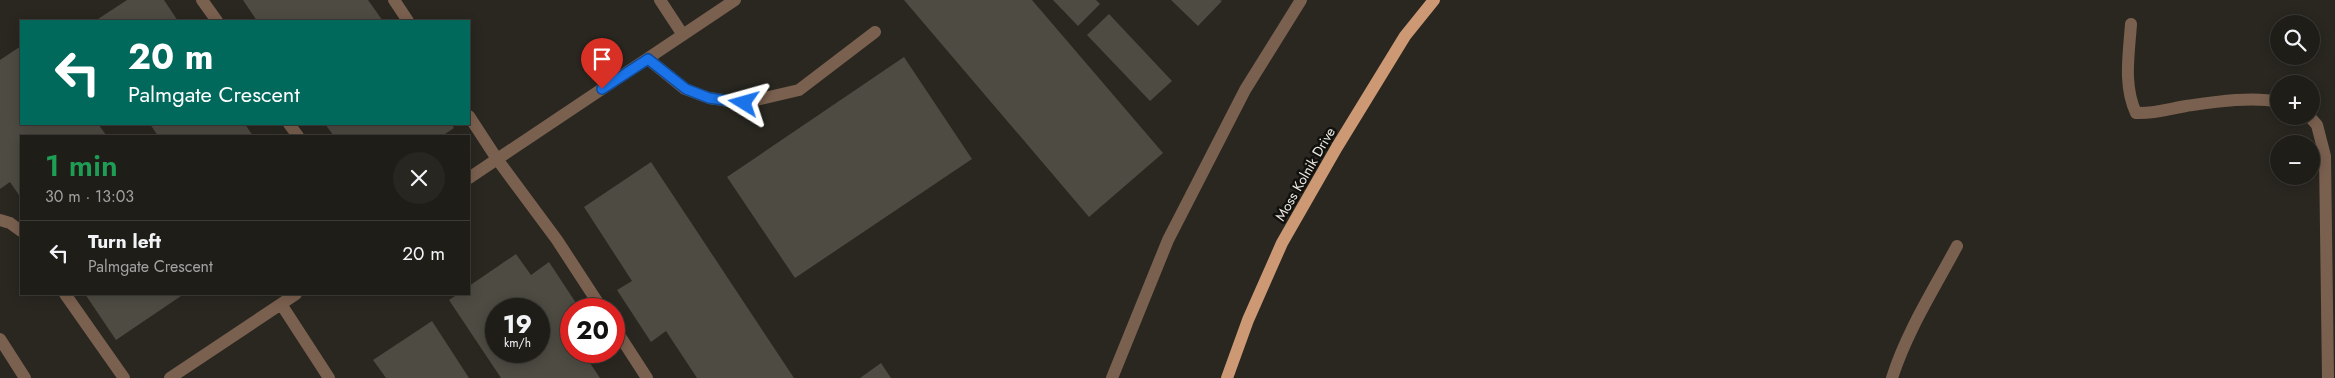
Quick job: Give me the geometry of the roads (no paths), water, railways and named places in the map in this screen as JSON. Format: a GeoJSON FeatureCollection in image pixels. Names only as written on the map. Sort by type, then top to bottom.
{"type":"FeatureCollection","features":[{"type":"Feature","properties":{"kind":"main road","name":"Moss Kolnik Drive"},"geometry":{"type":"LineString","coordinates":[[1227,378],[1248,320],[1282,243],[1337,147],[1405,36],[1434,0]]}},
{"type":"Feature","properties":{"kind":"street"},"geometry":{"type":"LineString","coordinates":[[202,0],[216,20]]}},
{"type":"Feature","properties":{"kind":"street"},"geometry":{"type":"LineString","coordinates":[[394,0],[407,20]]}},
{"type":"Feature","properties":{"kind":"street"},"geometry":{"type":"LineString","coordinates":[[660,0],[683,35]]}},
{"type":"Feature","properties":{"kind":"street"},"geometry":{"type":"LineString","coordinates":[[470,177],[735,0]]}},
{"type":"Feature","properties":{"kind":"street"},"geometry":{"type":"LineString","coordinates":[[1112,378],[1168,240],[1245,90],[1301,0]]}},
{"type":"Feature","properties":{"kind":"street"},"geometry":{"type":"LineString","coordinates":[[2131,24],[2127,85],[2136,113],[2150,114],[2186,106],[2264,99],[2270,100]]}},
{"type":"Feature","properties":{"kind":"street"},"geometry":{"type":"LineString","coordinates":[[648,59],[686,89],[709,98],[744,103],[799,90],[875,32]]}},
{"type":"Feature","properties":{"kind":"street"},"geometry":{"type":"LineString","coordinates":[[470,118],[497,159],[557,240],[595,298]]}},
{"type":"Feature","properties":{"kind":"street"},"geometry":{"type":"LineString","coordinates":[[2317,125],[2325,156],[2328,378]]}},
{"type":"Feature","properties":{"kind":"street"},"geometry":{"type":"LineString","coordinates":[[0,220],[10,223],[20,230]]}},
{"type":"Feature","properties":{"kind":"street"},"geometry":{"type":"LineString","coordinates":[[1892,378],[1920,313],[1958,246]]}},
{"type":"Feature","properties":{"kind":"street"},"geometry":{"type":"LineString","coordinates":[[66,295],[124,378]]}},
{"type":"Feature","properties":{"kind":"street"},"geometry":{"type":"LineString","coordinates":[[170,378],[294,295]]}},
{"type":"Feature","properties":{"kind":"street"},"geometry":{"type":"LineString","coordinates":[[281,304],[329,378]]}},
{"type":"Feature","properties":{"kind":"street"},"geometry":{"type":"LineString","coordinates":[[0,340],[25,378]]}},
{"type":"Feature","properties":{"kind":"street"},"geometry":{"type":"LineString","coordinates":[[625,344],[647,378]]}}]}
